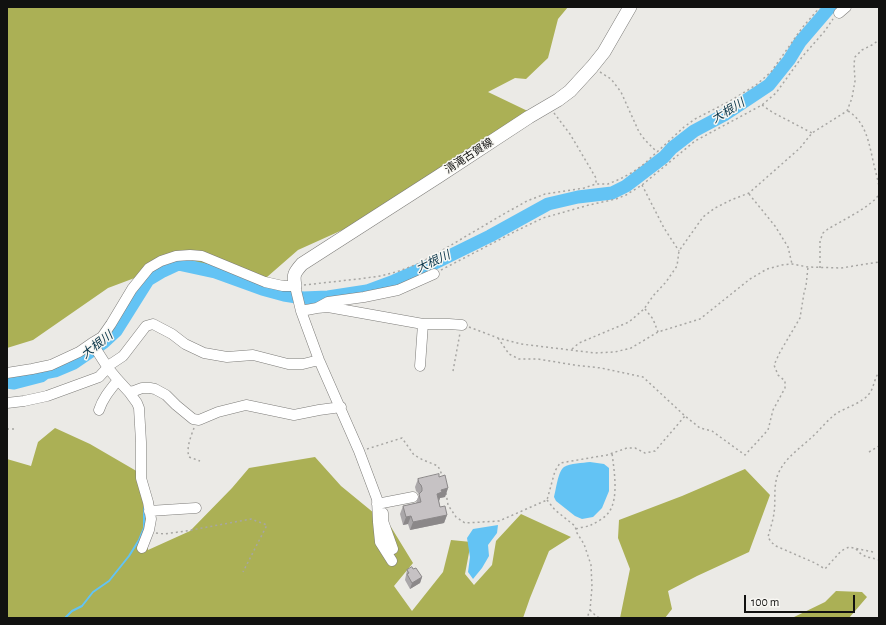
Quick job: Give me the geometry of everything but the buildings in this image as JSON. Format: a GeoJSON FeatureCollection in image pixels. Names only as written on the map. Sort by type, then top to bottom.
{"type":"FeatureCollection","features":[{"type":"Feature","properties":{"kind":"main road","name":"清滝古賀線"},"geometry":{"type":"LineString","coordinates":[[295,286],[295,272],[302,264],[570,91],[592,68],[604,52],[627,8]]}},
{"type":"Feature","properties":{"kind":"street"},"geometry":{"type":"LineString","coordinates":[[7,373],[51,365],[92,344],[102,337],[132,290],[149,268],[161,261],[176,256],[202,256],[265,282],[283,286],[295,286],[301,311],[319,360],[359,451],[379,502],[383,521],[393,549]]}},
{"type":"Feature","properties":{"kind":"street"},"geometry":{"type":"LineString","coordinates":[[317,308],[328,302],[398,290],[434,274]]}},
{"type":"Feature","properties":{"kind":"street"},"geometry":{"type":"LineString","coordinates":[[301,311],[328,307],[423,324],[462,325]]}},
{"type":"Feature","properties":{"kind":"street"},"geometry":{"type":"LineString","coordinates":[[7,403],[47,396],[99,377],[111,364],[123,356],[146,326],[153,324],[172,334],[185,344],[204,353],[227,357],[253,355],[288,364],[303,364],[319,360]]}},
{"type":"Feature","properties":{"kind":"street"},"geometry":{"type":"LineString","coordinates":[[420,366],[423,324]]}},
{"type":"Feature","properties":{"kind":"street"},"geometry":{"type":"LineString","coordinates":[[92,344],[108,368],[129,392],[140,408],[142,442],[141,473],[150,519],[149,530],[142,548]]}},
{"type":"Feature","properties":{"kind":"street"},"geometry":{"type":"LineString","coordinates":[[98,410],[106,394],[118,380]]}},
{"type":"Feature","properties":{"kind":"street"},"geometry":{"type":"LineString","coordinates":[[129,392],[142,388],[155,389],[166,396],[193,420],[199,420],[218,412],[246,405],[294,415],[340,407]]}},
{"type":"Feature","properties":{"kind":"street"},"geometry":{"type":"LineString","coordinates":[[379,502],[414,497]]}},
{"type":"Feature","properties":{"kind":"street"},"geometry":{"type":"LineString","coordinates":[[379,502],[378,522],[380,542],[392,561]]}},
{"type":"Feature","properties":{"kind":"street"},"geometry":{"type":"LineString","coordinates":[[149,511],[196,508]]}},
{"type":"Feature","properties":{"kind":"path"},"geometry":{"type":"LineString","coordinates":[[295,286],[381,276],[399,271],[442,251],[527,201],[545,194],[584,188],[596,184],[608,184],[620,179],[633,172],[695,119],[730,101],[756,85],[771,72],[802,28],[820,7]]}},
{"type":"Feature","properties":{"kind":"path"},"geometry":{"type":"LineString","coordinates":[[434,274],[543,218],[588,204],[616,199],[626,195],[642,185],[695,141],[762,105],[776,93],[802,57],[834,18],[843,10]]}},
{"type":"Feature","properties":{"kind":"path"},"geometry":{"type":"LineString","coordinates":[[571,350],[579,343],[629,322],[644,309],[653,296],[666,282],[677,266],[679,251],[703,217],[715,208],[749,193],[800,148],[812,133],[847,111],[852,98],[855,81],[855,57],[862,50],[879,40]]}},
{"type":"Feature","properties":{"kind":"path"},"geometry":{"type":"LineString","coordinates":[[592,68],[611,79],[621,92],[639,132],[656,152]]}},
{"type":"Feature","properties":{"kind":"path"},"geometry":{"type":"LineString","coordinates":[[762,105],[772,112],[812,133]]}},
{"type":"Feature","properties":{"kind":"path"},"geometry":{"type":"LineString","coordinates":[[548,106],[570,134],[596,178],[596,184]]}},
{"type":"Feature","properties":{"kind":"path"},"geometry":{"type":"LineString","coordinates":[[847,111],[856,118],[866,133],[879,186]]}},
{"type":"Feature","properties":{"kind":"path"},"geometry":{"type":"LineString","coordinates":[[642,185],[664,228],[679,251]]}},
{"type":"Feature","properties":{"kind":"path"},"geometry":{"type":"LineString","coordinates":[[749,193],[775,226],[788,246],[792,264]]}},
{"type":"Feature","properties":{"kind":"path"},"geometry":{"type":"LineString","coordinates":[[820,268],[820,242],[822,234],[869,205],[877,198],[879,194]]}},
{"type":"Feature","properties":{"kind":"path"},"geometry":{"type":"LineString","coordinates":[[453,371],[462,325],[498,338],[521,344],[594,353],[615,352],[631,348],[658,332],[700,319],[750,279],[767,270],[782,265],[792,264],[820,268],[841,268],[879,262]]}},
{"type":"Feature","properties":{"kind":"path"},"geometry":{"type":"LineString","coordinates":[[498,338],[509,354],[519,359],[538,359],[601,368],[643,377],[700,428],[712,431],[745,455],[768,430],[773,410],[785,388],[785,381],[778,374],[774,365],[800,318],[808,267]]}},
{"type":"Feature","properties":{"kind":"path"},"geometry":{"type":"LineString","coordinates":[[644,309],[658,332]]}},
{"type":"Feature","properties":{"kind":"path"},"geometry":{"type":"LineString","coordinates":[[873,552],[849,547],[841,551],[825,569],[776,546],[768,537],[774,515],[775,482],[782,466],[797,449],[812,438],[833,416],[855,404],[869,394],[879,372]]}},
{"type":"Feature","properties":{"kind":"path"},"geometry":{"type":"LineString","coordinates":[[547,500],[555,471],[560,463],[612,454],[626,448],[635,448],[645,453],[654,452],[685,416]]}},
{"type":"Feature","properties":{"kind":"path"},"geometry":{"type":"LineString","coordinates":[[196,420],[190,439],[188,454],[189,457],[200,461]]}},
{"type":"Feature","properties":{"kind":"path"},"geometry":{"type":"LineString","coordinates":[[7,429],[14,429]]}},
{"type":"Feature","properties":{"kind":"path"},"geometry":{"type":"LineString","coordinates":[[359,451],[402,438],[414,455],[438,466],[443,477]]}},
{"type":"Feature","properties":{"kind":"path"},"geometry":{"type":"LineString","coordinates":[[868,452],[879,446]]}},
{"type":"Feature","properties":{"kind":"path"},"geometry":{"type":"LineString","coordinates":[[576,529],[591,525],[600,520],[609,512],[612,506],[615,489],[615,475],[612,454]]}},
{"type":"Feature","properties":{"kind":"path"},"geometry":{"type":"LineString","coordinates":[[446,491],[448,506],[456,516],[466,523],[499,521],[547,500]]}},
{"type":"Feature","properties":{"kind":"path"},"geometry":{"type":"LineString","coordinates":[[547,500],[555,510],[575,526],[577,533],[584,544],[591,565],[592,587],[590,610],[587,618]]}},
{"type":"Feature","properties":{"kind":"path"},"geometry":{"type":"LineString","coordinates":[[149,530],[159,534],[164,534],[251,519],[267,525],[243,572]]}},
{"type":"Feature","properties":{"kind":"path"},"geometry":{"type":"LineString","coordinates":[[856,549],[865,557],[879,560]]}},
{"type":"Feature","properties":{"kind":"path"},"geometry":{"type":"LineString","coordinates":[[590,610],[597,617],[602,618]]}},
{"type":"Feature","properties":{"kind":"green space"},"geometry":{"type":"Polygon","coordinates":[[[7,7],[568,7],[558,19],[548,58],[526,79],[515,78],[488,92],[536,115],[349,227],[298,250],[259,284],[185,259],[108,288],[33,340],[7,348],[7,7]]]}},
{"type":"Feature","properties":{"kind":"green space"},"geometry":{"type":"Polygon","coordinates":[[[55,428],[90,444],[145,476],[148,550],[190,531],[232,488],[249,468],[315,457],[341,486],[391,527],[413,563],[394,586],[412,611],[443,572],[451,540],[471,542],[465,574],[474,585],[492,565],[496,541],[521,514],[571,537],[549,551],[523,618],[7,618],[7,459],[31,466],[38,442],[55,428]]]}},
{"type":"Feature","properties":{"kind":"green space"},"geometry":{"type":"Polygon","coordinates":[[[745,469],[770,495],[749,552],[668,591],[672,609],[665,618],[620,618],[630,569],[618,538],[619,520],[682,496],[745,469]]]}},
{"type":"Feature","properties":{"kind":"green space"},"geometry":{"type":"Polygon","coordinates":[[[836,591],[862,592],[867,597],[849,618],[792,618],[825,602],[836,591]]]}},
{"type":"Feature","properties":{"kind":"water"},"geometry":{"type":"Polygon","coordinates":[[[590,462],[604,464],[609,468],[609,491],[602,508],[593,517],[582,519],[575,516],[556,501],[554,497],[559,476],[564,467],[573,464],[590,462]]]}},
{"type":"Feature","properties":{"kind":"water"},"geometry":{"type":"Polygon","coordinates":[[[498,525],[497,533],[488,545],[489,556],[473,579],[468,572],[470,557],[467,538],[473,529],[498,525]]]}},
{"type":"Feature","properties":{"kind":"waterway","name":"大根川"},"geometry":{"type":"LineString","coordinates":[[7,382],[14,383],[55,371],[74,363],[103,343],[116,331],[148,280],[178,264],[215,272],[262,289],[284,295],[303,298],[328,297],[367,291],[435,263],[490,236],[548,204],[578,197],[612,193],[626,186],[664,157],[672,148],[694,131],[724,115],[769,85],[789,60],[800,42],[830,7]]}},
{"type":"Feature","properties":{"kind":"waterway"},"geometry":{"type":"LineString","coordinates":[[65,618],[72,611],[82,606],[93,592],[109,581],[129,556],[139,540],[144,528],[144,507]]}}]}
